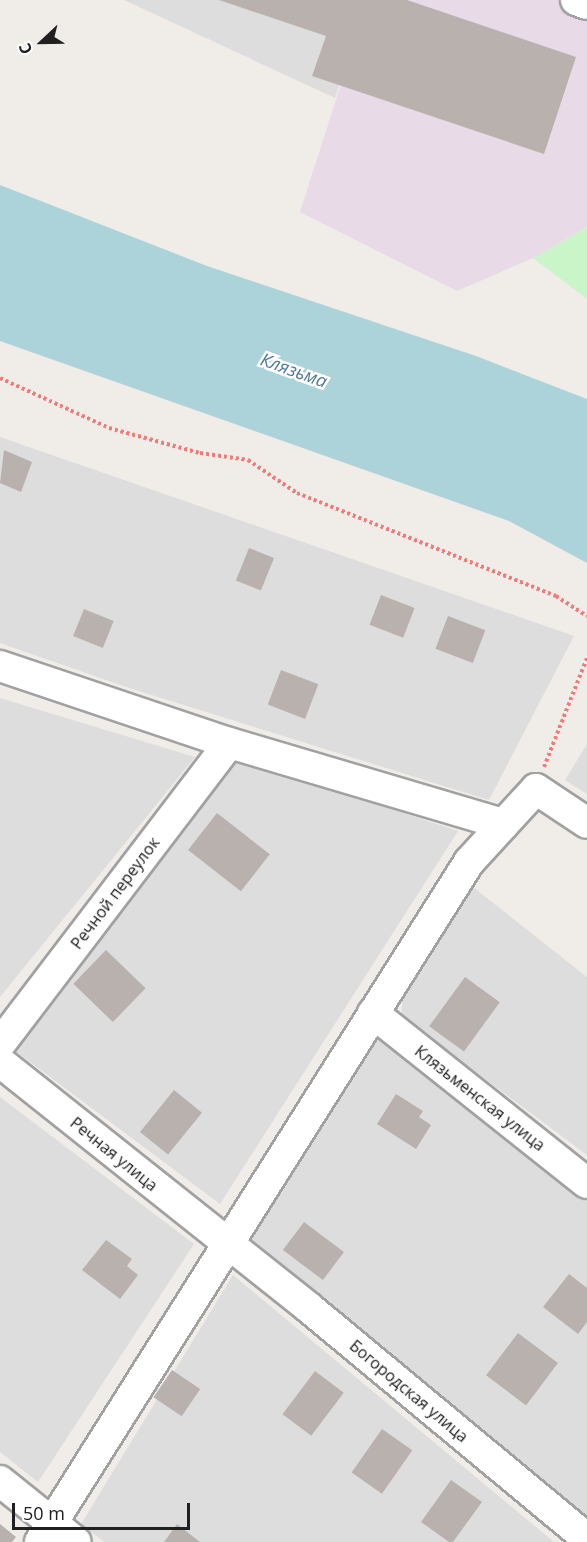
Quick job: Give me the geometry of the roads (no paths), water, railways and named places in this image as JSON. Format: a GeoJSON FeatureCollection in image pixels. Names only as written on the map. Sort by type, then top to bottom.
{"type":"FeatureCollection","features":[{"type":"Feature","properties":{"kind":"street"},"geometry":{"type":"LineString","coordinates":[[576,0],[587,4]]}},
{"type":"Feature","properties":{"kind":"street"},"geometry":{"type":"LineString","coordinates":[[0,666],[230,743],[503,824]]}},
{"type":"Feature","properties":{"kind":"street","name":"Речной переулок"},"geometry":{"type":"LineString","coordinates":[[0,1044],[230,743]]}},
{"type":"Feature","properties":{"kind":"street"},"geometry":{"type":"LineString","coordinates":[[47,1533],[469,862],[536,789],[587,823]]}},
{"type":"Feature","properties":{"kind":"street","name":"Клязьменская улица"},"geometry":{"type":"LineString","coordinates":[[373,1013],[587,1183]]}},
{"type":"Feature","properties":{"kind":"street","name":"Речная улица"},"geometry":{"type":"LineString","coordinates":[[0,1062],[228,1246]]}},
{"type":"Feature","properties":{"kind":"street","name":"Богородская улица"},"geometry":{"type":"LineString","coordinates":[[228,1246],[308,1307],[587,1539]]}},
{"type":"Feature","properties":{"kind":"street"},"geometry":{"type":"LineString","coordinates":[[0,1481],[47,1533],[76,1542]]}},
{"type":"Feature","properties":{"kind":"water","name":"Клязьма"},"geometry":{"type":"Polygon","coordinates":[[[0,185],[207,266],[476,356],[587,399],[587,563],[509,521],[0,341],[0,185]]]}}]}
